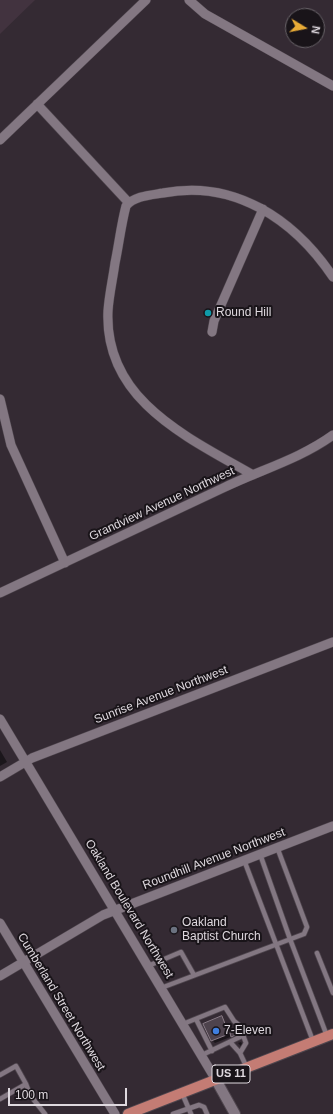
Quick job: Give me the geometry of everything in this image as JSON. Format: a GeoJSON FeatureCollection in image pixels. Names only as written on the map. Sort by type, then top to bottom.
{"type":"FeatureCollection","features":[{"type":"Feature","properties":{"kind":"main road","name":"US 11"},"geometry":{"type":"LineString","coordinates":[[128,1114],[141,1112],[182,1093],[330,1035]]}},
{"type":"Feature","properties":{"kind":"street"},"geometry":{"type":"LineString","coordinates":[[0,140],[146,0]]}},
{"type":"Feature","properties":{"kind":"street"},"geometry":{"type":"LineString","coordinates":[[189,0],[205,14],[333,86]]}},
{"type":"Feature","properties":{"kind":"street"},"geometry":{"type":"LineString","coordinates":[[37,104],[129,203]]}},
{"type":"Feature","properties":{"kind":"street"},"geometry":{"type":"LineString","coordinates":[[253,475],[154,414],[132,389],[120,368],[110,339],[108,311],[123,216],[129,203],[149,196],[171,192],[193,191],[238,199],[263,209],[281,220],[307,242],[333,277]]}},
{"type":"Feature","properties":{"kind":"street"},"geometry":{"type":"LineString","coordinates":[[212,332],[214,321],[263,209]]}},
{"type":"Feature","properties":{"kind":"street"},"geometry":{"type":"LineString","coordinates":[[0,399],[11,445],[65,563]]}},
{"type":"Feature","properties":{"kind":"street","name":"Grandview Avenue Northwest"},"geometry":{"type":"LineString","coordinates":[[0,594],[313,448],[332,437]]}},
{"type":"Feature","properties":{"kind":"street","name":"Sunrise Avenue Northwest"},"geometry":{"type":"LineString","coordinates":[[0,777],[25,761],[333,642]]}},
{"type":"Feature","properties":{"kind":"street","name":"Oakland Boulevard Northwest"},"geometry":{"type":"LineString","coordinates":[[0,719],[202,1055],[235,1114]]}},
{"type":"Feature","properties":{"kind":"street","name":"Roundhill Avenue Northwest"},"geometry":{"type":"LineString","coordinates":[[0,976],[114,910],[333,826]]}},
{"type":"Feature","properties":{"kind":"street","name":"Cumberland Street Northwest"},"geometry":{"type":"LineString","coordinates":[[0,923],[115,1114]]}},
{"type":"Feature","properties":{"kind":"lane"},"geometry":{"type":"LineString","coordinates":[[161,988],[194,974],[304,934],[307,927],[277,847]]}},
{"type":"Feature","properties":{"kind":"lane"},"geometry":{"type":"LineString","coordinates":[[260,854],[290,939],[330,1035]]}},
{"type":"Feature","properties":{"kind":"lane"},"geometry":{"type":"LineString","coordinates":[[244,860],[314,1042]]}},
{"type":"Feature","properties":{"kind":"lane"},"geometry":{"type":"LineString","coordinates":[[148,966],[181,952],[194,974]]}},
{"type":"Feature","properties":{"kind":"lane"},"geometry":{"type":"LineString","coordinates":[[317,953],[333,993]]}},
{"type":"Feature","properties":{"kind":"lane"},"geometry":{"type":"LineString","coordinates":[[328,980],[333,978]]}},
{"type":"Feature","properties":{"kind":"lane"},"geometry":{"type":"LineString","coordinates":[[183,1024],[225,1007],[234,1021],[240,1025],[244,1035],[246,1043],[240,1053]]}},
{"type":"Feature","properties":{"kind":"lane"},"geometry":{"type":"LineString","coordinates":[[196,1019],[212,1051]]}},
{"type":"Feature","properties":{"kind":"lane"},"geometry":{"type":"LineString","coordinates":[[202,1055],[231,1043],[234,1039],[244,1035]]}},
{"type":"Feature","properties":{"kind":"lane"},"geometry":{"type":"LineString","coordinates":[[231,1043],[240,1053],[246,1068]]}},
{"type":"Feature","properties":{"kind":"lane"},"geometry":{"type":"LineString","coordinates":[[0,1075],[16,1066],[30,1095],[45,1114]]}},
{"type":"Feature","properties":{"kind":"lane"},"geometry":{"type":"LineString","coordinates":[[0,1099],[26,1084]]}},
{"type":"Feature","properties":{"kind":"lane"},"geometry":{"type":"LineString","coordinates":[[182,1093],[191,1114]]}},
{"type":"Feature","properties":{"kind":"lane"},"geometry":{"type":"LineString","coordinates":[[174,1114],[199,1105],[204,1107],[207,1114]]}},
{"type":"Feature","properties":{"kind":"shaded area"},"geometry":{"type":"Polygon","coordinates":[[[0,0],[35,0],[0,34],[0,0]]]}},
{"type":"Feature","properties":{"kind":"building"},"geometry":{"type":"Polygon","coordinates":[[[222,1016],[229,1034],[211,1041],[203,1024],[222,1016]]]}},
{"type":"Feature","properties":{"kind":"building"},"geometry":{"type":"Polygon","coordinates":[[[237,1030],[238,1034],[231,1037],[230,1033],[237,1030]]]}},
{"type":"Feature","properties":{"kind":"place","name":"Round Hill"},"geometry":{"type":"Point","coordinates":[208,313]}},
{"type":"Feature","properties":{"kind":"place","name":"Oakland Baptist Church"},"geometry":{"type":"Point","coordinates":[174,930]}},
{"type":"Feature","properties":{"kind":"place","name":"7-Eleven"},"geometry":{"type":"Point","coordinates":[216,1031]}}]}
